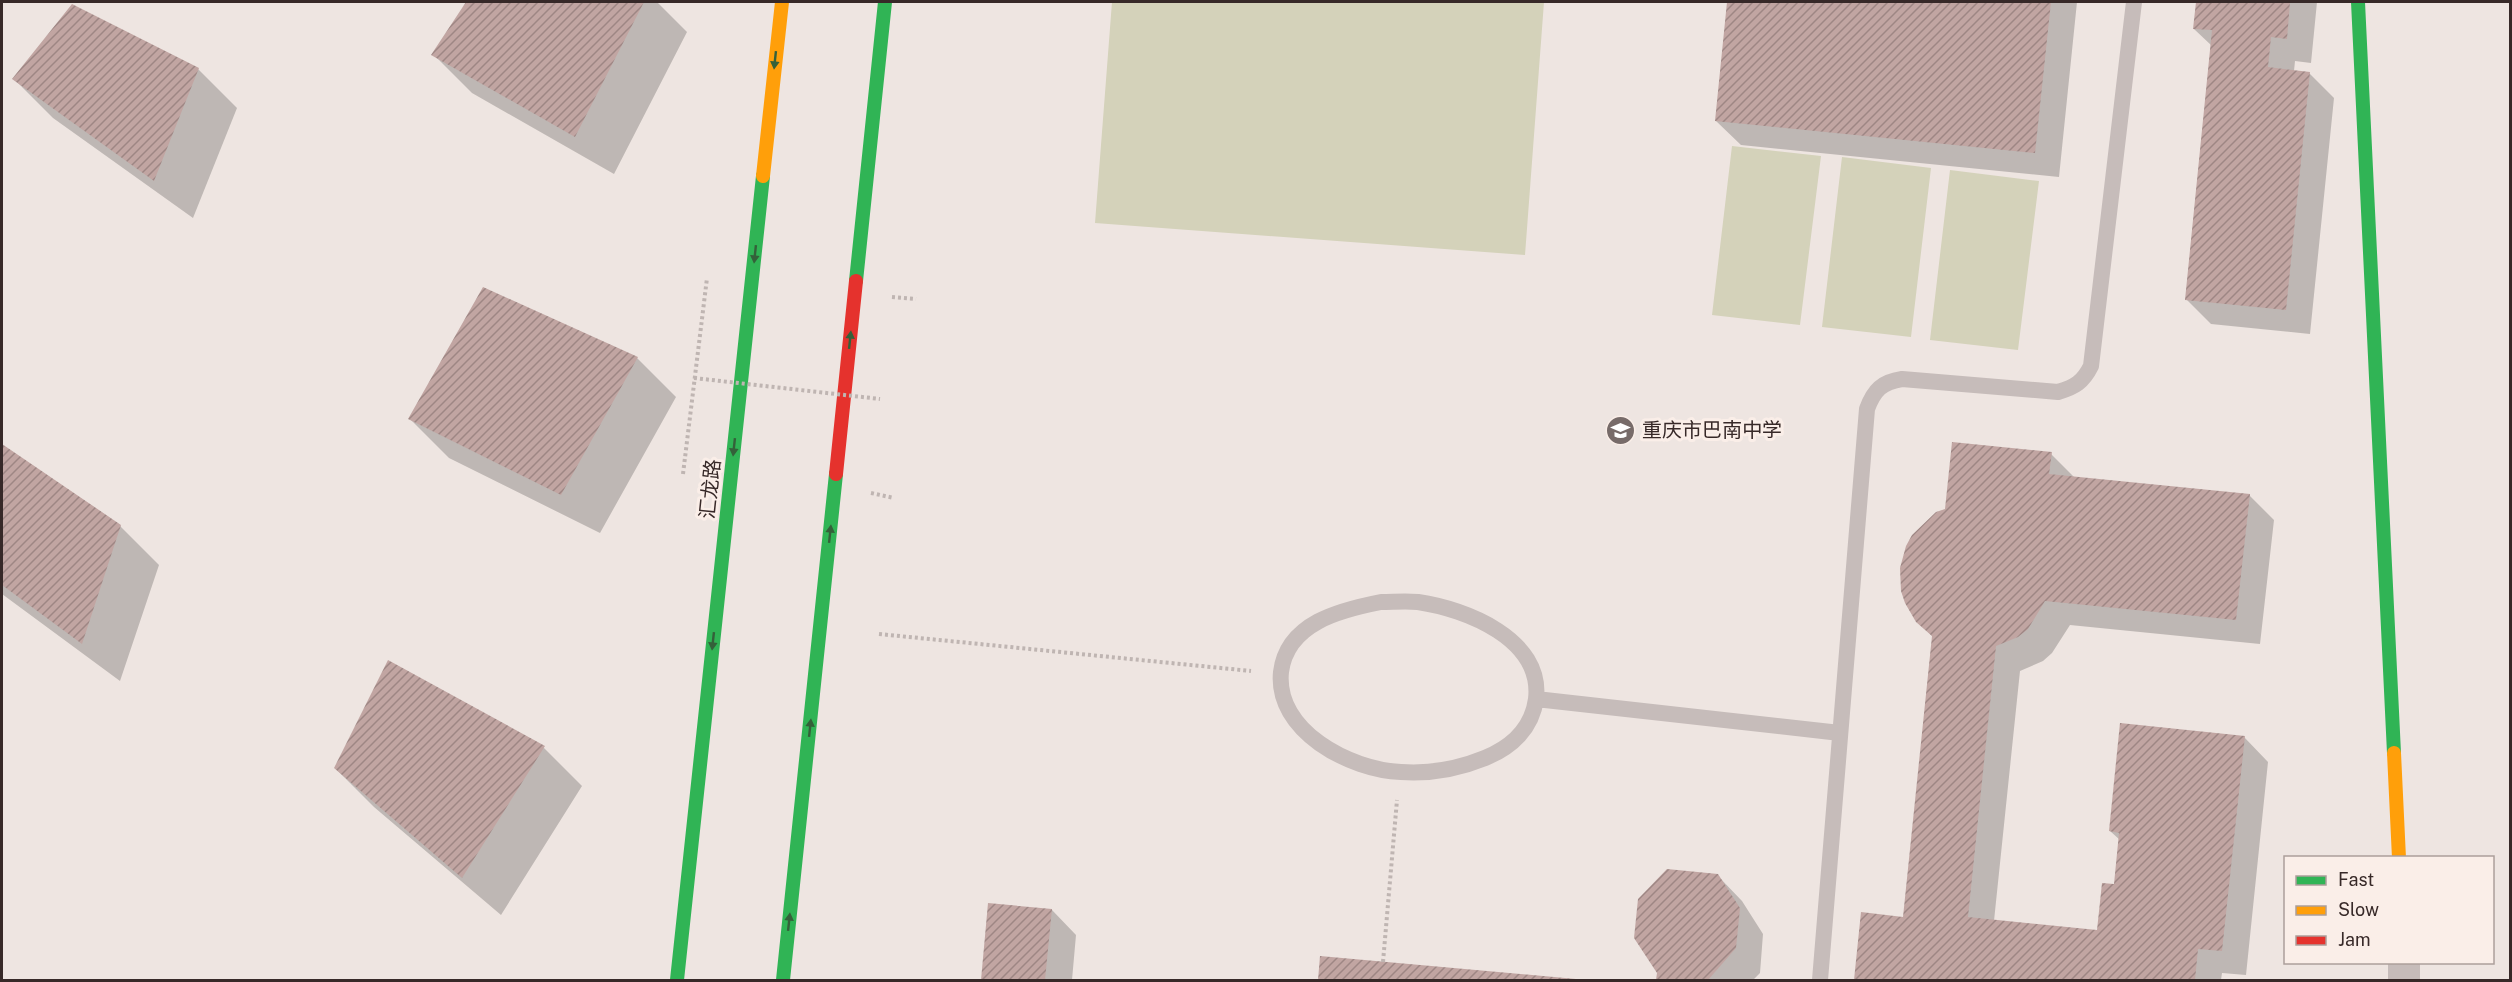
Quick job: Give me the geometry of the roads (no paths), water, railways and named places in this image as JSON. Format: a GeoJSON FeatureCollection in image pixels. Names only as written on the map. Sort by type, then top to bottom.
{"type":"FeatureCollection","features":[{"type":"Feature","properties":{"kind":"main road","name":"汇龙路"},"geometry":{"type":"LineString","coordinates":[[677,981],[782,2]]}},
{"type":"Feature","properties":{"kind":"main road"},"geometry":{"type":"LineString","coordinates":[[783,981],[885,2]]}},
{"type":"Feature","properties":{"kind":"main road"},"geometry":{"type":"LineString","coordinates":[[2358,2],[2399,856]]}},
{"type":"Feature","properties":{"kind":"street"},"geometry":{"type":"LineString","coordinates":[[2404,964],[2404,981]]}},
{"type":"Feature","properties":{"kind":"lane"},"geometry":{"type":"LineString","coordinates":[[1820,981],[1867,409],[1878,388],[1888,381],[1902,379],[2058,392],[2074,388],[2085,378],[2091,366],[2134,2]]}},
{"type":"Feature","properties":{"kind":"lane"},"geometry":{"type":"LineString","coordinates":[[1381,602],[1416,602],[1451,609],[1470,616],[1503,635],[1527,659],[1536,680],[1536,699],[1532,718],[1527,727],[1508,746],[1491,756],[1445,770],[1399,772],[1346,757],[1313,738],[1299,726],[1284,704],[1280,683],[1284,656],[1289,646],[1308,627],[1343,610],[1381,602]]}},
{"type":"Feature","properties":{"kind":"lane"},"geometry":{"type":"LineString","coordinates":[[1536,699],[1840,733]]}},
{"type":"Feature","properties":{"kind":"place","name":"重庆市巴南中学"},"geometry":{"type":"Point","coordinates":[1621,430]}}]}
